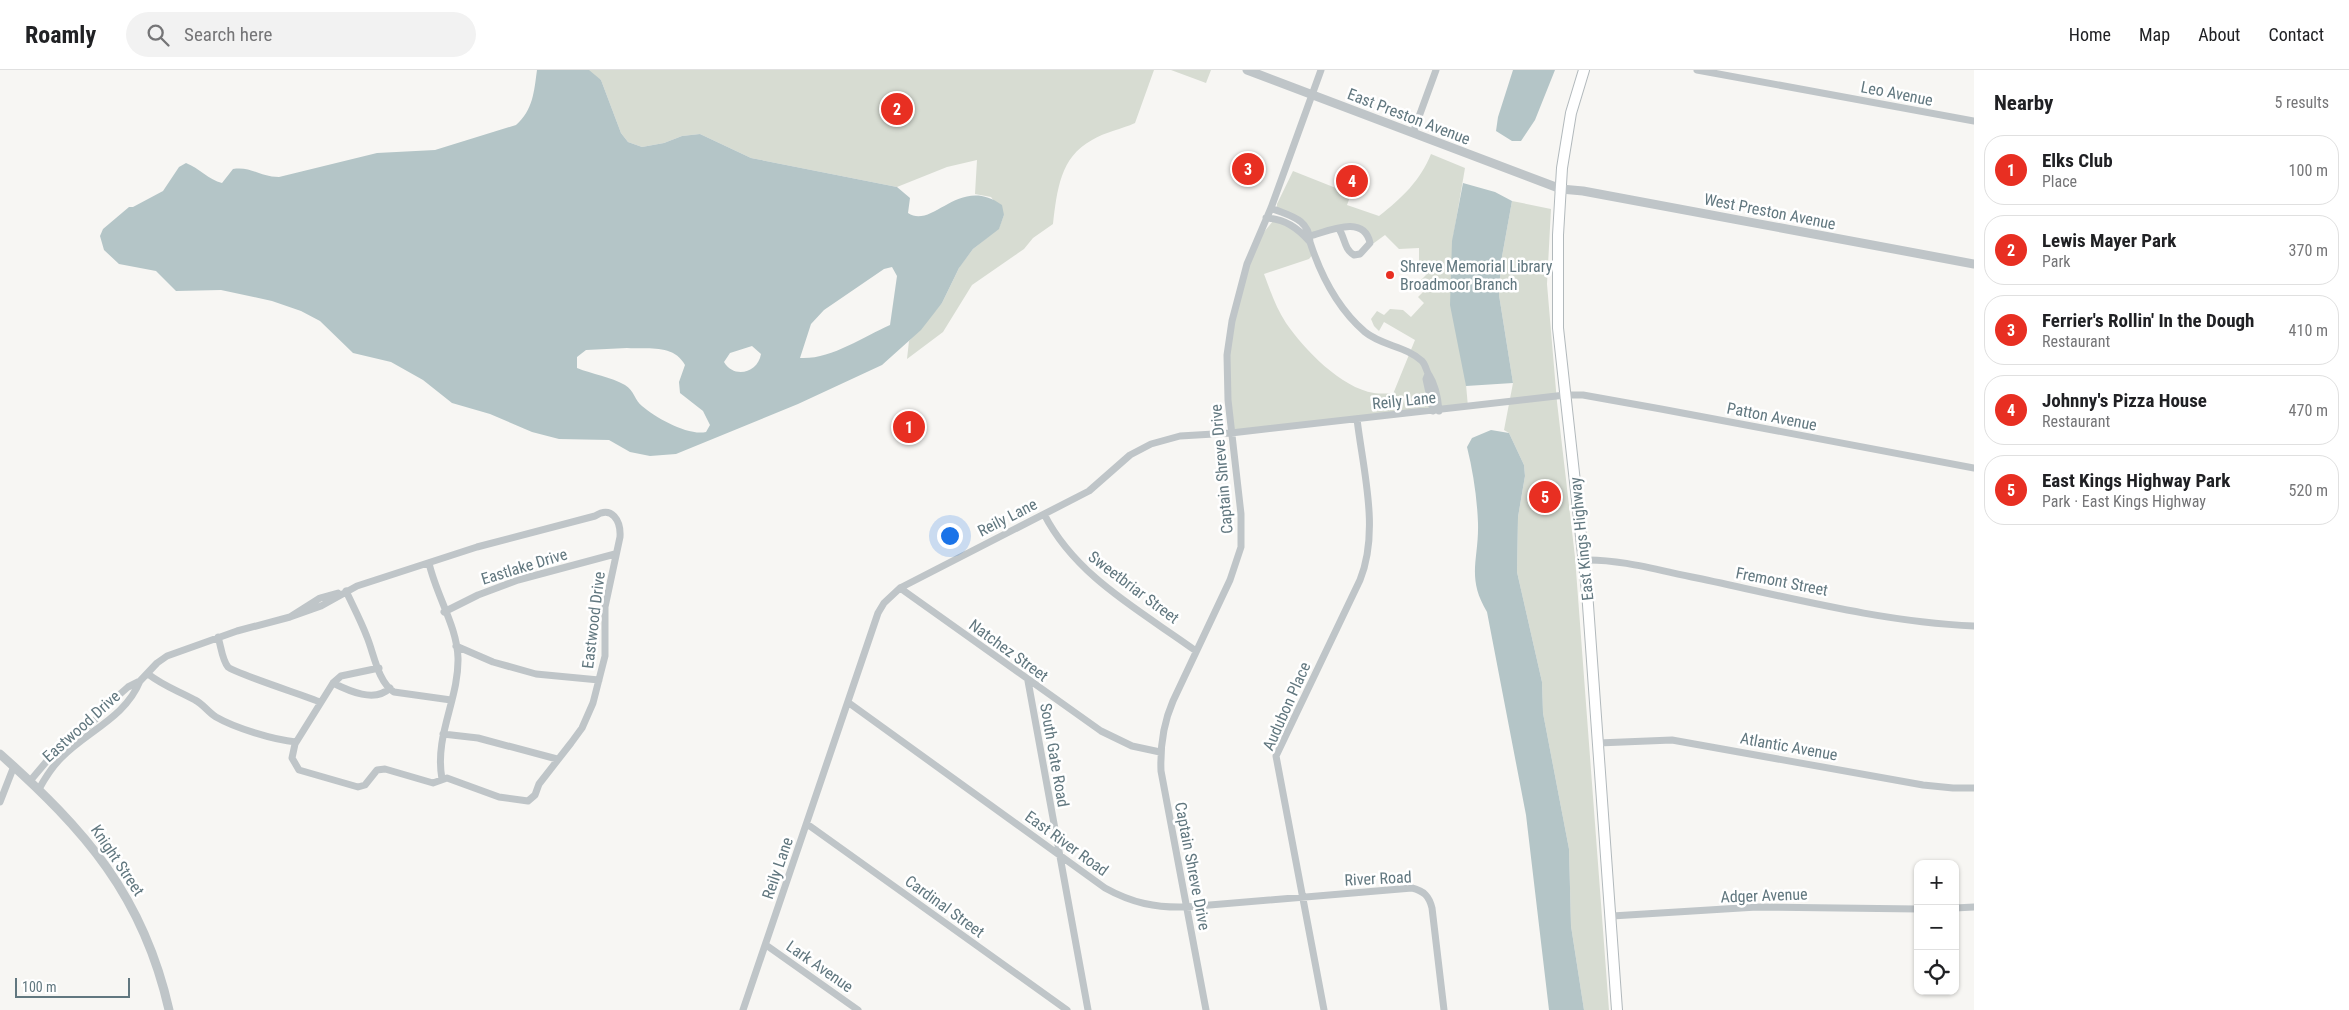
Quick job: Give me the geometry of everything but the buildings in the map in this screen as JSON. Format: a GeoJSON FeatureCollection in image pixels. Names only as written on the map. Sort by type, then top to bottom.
{"type":"FeatureCollection","features":[{"type":"Feature","properties":{"kind":"main road","name":"East Kings Highway"},"geometry":{"type":"LineString","coordinates":[[1584,70],[1567,130],[1561,189],[1557,287],[1558,334],[1584,560],[1618,1010]]}},
{"type":"Feature","properties":{"kind":"street","name":"East Preston Avenue"},"geometry":{"type":"LineString","coordinates":[[1247,70],[1561,189]]}},
{"type":"Feature","properties":{"kind":"street","name":"Captain Shreve Drive"},"geometry":{"type":"LineString","coordinates":[[1206,1010],[1161,771],[1160,752],[1168,714],[1230,580],[1241,546],[1241,514],[1228,400],[1227,355],[1232,321],[1247,264],[1271,208],[1321,70]]}},
{"type":"Feature","properties":{"kind":"street"},"geometry":{"type":"LineString","coordinates":[[1413,133],[1436,70]]}},
{"type":"Feature","properties":{"kind":"street","name":"Leo Avenue"},"geometry":{"type":"LineString","coordinates":[[1697,70],[1974,121]]}},
{"type":"Feature","properties":{"kind":"street","name":"West Preston Avenue"},"geometry":{"type":"LineString","coordinates":[[1561,189],[1974,264]]}},
{"type":"Feature","properties":{"kind":"street"},"geometry":{"type":"LineString","coordinates":[[1271,208],[1296,218],[1309,230],[1318,267],[1339,305],[1366,332],[1385,344],[1411,353],[1424,363],[1435,388],[1436,411]]}},
{"type":"Feature","properties":{"kind":"street"},"geometry":{"type":"LineString","coordinates":[[1266,218],[1283,221],[1300,230],[1310,239]]}},
{"type":"Feature","properties":{"kind":"street"},"geometry":{"type":"LineString","coordinates":[[1310,239],[1339,229],[1351,225],[1358,226],[1369,236],[1370,243],[1360,254],[1354,255],[1346,247],[1343,235],[1339,229]]}},
{"type":"Feature","properties":{"kind":"street","name":"Reily Lane"},"geometry":{"type":"LineString","coordinates":[[744,1010],[878,613],[884,603],[900,588],[1089,491],[1130,455],[1151,444],[1180,436],[1231,434],[1565,395]]}},
{"type":"Feature","properties":{"kind":"street","name":"Patton Avenue"},"geometry":{"type":"LineString","coordinates":[[1565,395],[1583,395],[1974,468]]}},
{"type":"Feature","properties":{"kind":"street","name":"Audubon Place"},"geometry":{"type":"LineString","coordinates":[[1324,1010],[1276,756],[1360,580],[1368,554],[1370,537],[1357,419]]}},
{"type":"Feature","properties":{"kind":"street","name":"Eastwood Drive"},"geometry":{"type":"LineString","coordinates":[[30,781],[57,749],[97,719],[128,687],[140,681],[157,663],[167,656],[218,637],[290,617],[320,598],[476,547],[595,516],[606,511],[615,516],[620,529],[605,607],[605,656],[593,703],[582,728],[539,784],[534,797],[528,801],[499,797],[447,778],[433,783],[385,769],[374,772],[362,787],[343,784],[299,770],[292,758],[296,742]]}},
{"type":"Feature","properties":{"kind":"street","name":"Sweetbriar Street"},"geometry":{"type":"LineString","coordinates":[[1044,514],[1057,538],[1085,570],[1196,651]]}},
{"type":"Feature","properties":{"kind":"street","name":"Eastlake Drive"},"geometry":{"type":"LineString","coordinates":[[444,612],[486,591],[518,580],[615,554]]}},
{"type":"Feature","properties":{"kind":"street","name":"Fremont Street"},"geometry":{"type":"LineString","coordinates":[[1584,560],[1601,560],[1913,621],[1974,626]]}},
{"type":"Feature","properties":{"kind":"street"},"geometry":{"type":"LineString","coordinates":[[429,563],[432,580],[451,625],[458,666],[443,734],[441,756],[442,779]]}},
{"type":"Feature","properties":{"kind":"street","name":"Natchez Street"},"geometry":{"type":"LineString","coordinates":[[900,588],[1028,681],[1114,739],[1132,746],[1160,752]]}},
{"type":"Feature","properties":{"kind":"street"},"geometry":{"type":"LineString","coordinates":[[346,591],[367,635],[379,668],[390,688],[394,692],[450,700]]}},
{"type":"Feature","properties":{"kind":"street"},"geometry":{"type":"LineString","coordinates":[[218,637],[226,665],[235,673],[251,676],[320,702]]}},
{"type":"Feature","properties":{"kind":"street"},"geometry":{"type":"LineString","coordinates":[[456,646],[493,662],[536,674],[599,680]]}},
{"type":"Feature","properties":{"kind":"street"},"geometry":{"type":"LineString","coordinates":[[148,674],[164,686],[198,702],[225,722],[296,742],[320,702],[341,676],[379,668]]}},
{"type":"Feature","properties":{"kind":"street","name":"Eastwood Drive"},"geometry":{"type":"LineString","coordinates":[[38,790],[61,758],[104,726],[125,705],[134,695],[140,681]]}},
{"type":"Feature","properties":{"kind":"street","name":"South Gate Road"},"geometry":{"type":"LineString","coordinates":[[1028,681],[1088,1010]]}},
{"type":"Feature","properties":{"kind":"street"},"geometry":{"type":"LineString","coordinates":[[333,684],[361,694],[374,696],[390,688]]}},
{"type":"Feature","properties":{"kind":"street","name":"East River Road"},"geometry":{"type":"LineString","coordinates":[[849,703],[1106,888],[1122,897],[1157,907],[1303,896]]}},
{"type":"Feature","properties":{"kind":"street"},"geometry":{"type":"LineString","coordinates":[[443,734],[478,738],[558,759]]}},
{"type":"Feature","properties":{"kind":"street","name":"Atlantic Avenue"},"geometry":{"type":"LineString","coordinates":[[1598,743],[1672,740],[1923,785],[1974,788]]}},
{"type":"Feature","properties":{"kind":"street","name":"Knight Street"},"geometry":{"type":"LineString","coordinates":[[0,754],[30,781],[89,841],[131,905],[150,948],[164,988],[168,1010]]}},
{"type":"Feature","properties":{"kind":"street"},"geometry":{"type":"LineString","coordinates":[[0,802],[14,766]]}},
{"type":"Feature","properties":{"kind":"street","name":"Cardinal Street"},"geometry":{"type":"LineString","coordinates":[[807,824],[1067,1010]]}},
{"type":"Feature","properties":{"kind":"street","name":"River Road"},"geometry":{"type":"LineString","coordinates":[[1303,896],[1412,888],[1426,894],[1432,908],[1444,1010]]}},
{"type":"Feature","properties":{"kind":"street","name":"Adger Avenue"},"geometry":{"type":"LineString","coordinates":[[1612,916],[1758,907],[1914,909]]}},
{"type":"Feature","properties":{"kind":"street"},"geometry":{"type":"LineString","coordinates":[[1959,908],[1974,907]]}},
{"type":"Feature","properties":{"kind":"street","name":"Lark Avenue"},"geometry":{"type":"LineString","coordinates":[[766,945],[858,1010]]}},
{"type":"Feature","properties":{"kind":"shaded area"},"geometry":{"type":"Polygon","coordinates":[[[537,70],[589,70],[601,80],[621,133],[628,142],[642,147],[664,143],[682,136],[700,134],[751,158],[897,187],[910,198],[908,213],[917,216],[927,215],[960,198],[973,196],[987,197],[1002,205],[1004,215],[999,229],[973,249],[959,268],[942,303],[921,330],[882,365],[798,404],[676,454],[650,456],[630,452],[609,440],[559,439],[532,432],[490,414],[452,403],[423,380],[391,362],[353,353],[320,321],[301,311],[272,301],[221,290],[176,291],[156,271],[119,264],[104,250],[100,236],[103,229],[129,207],[133,207],[163,191],[179,167],[186,163],[222,183],[233,169],[239,168],[272,177],[279,177],[377,153],[435,150],[516,125],[529,107],[534,93],[537,70]],[[892,267],[884,269],[824,310],[811,324],[800,358],[811,358],[835,352],[890,325],[897,276],[892,267]],[[752,346],[730,353],[724,362],[734,371],[739,372],[745,372],[755,366],[761,354],[752,346]],[[652,348],[586,350],[577,357],[577,368],[625,385],[642,406],[672,425],[699,433],[706,432],[710,425],[703,411],[680,393],[679,382],[685,365],[680,358],[667,351],[652,348]]]}},
{"type":"Feature","properties":{"kind":"shaded area"},"geometry":{"type":"Polygon","coordinates":[[[583,70],[1154,70],[1135,123],[1097,137],[1081,147],[1067,165],[1056,199],[1053,224],[1033,238],[1024,249],[972,285],[943,332],[907,359],[909,341],[942,303],[960,266],[973,249],[999,228],[1004,215],[991,197],[975,194],[977,160],[947,167],[897,187],[751,158],[700,134],[682,136],[664,143],[642,147],[628,142],[621,133],[601,80],[583,70]]]}},
{"type":"Feature","properties":{"kind":"shaded area"},"geometry":{"type":"Polygon","coordinates":[[[1171,70],[1211,70],[1206,83],[1171,70]]]}},
{"type":"Feature","properties":{"kind":"shaded area"},"geometry":{"type":"Polygon","coordinates":[[[1513,70],[1555,70],[1535,120],[1521,141],[1512,141],[1496,131],[1498,117],[1513,70]]]}},
{"type":"Feature","properties":{"kind":"shaded area"},"geometry":{"type":"Polygon","coordinates":[[[1431,154],[1465,168],[1453,238],[1468,407],[1439,411],[1428,375],[1433,411],[1231,433],[1227,355],[1238,293],[1255,243],[1273,221],[1300,230],[1314,253],[1309,259],[1264,274],[1276,305],[1286,323],[1313,355],[1336,376],[1361,390],[1393,394],[1415,340],[1384,322],[1379,331],[1371,319],[1377,311],[1384,315],[1390,309],[1403,310],[1411,317],[1424,303],[1418,297],[1425,290],[1418,283],[1426,275],[1419,268],[1419,248],[1399,249],[1385,235],[1374,243],[1370,243],[1358,227],[1310,236],[1309,230],[1277,211],[1277,204],[1293,171],[1351,194],[1347,205],[1379,216],[1395,203],[1416,181],[1431,154]]]}},
{"type":"Feature","properties":{"kind":"shaded area"},"geometry":{"type":"Polygon","coordinates":[[[1463,183],[1495,192],[1512,201],[1501,262],[1499,295],[1513,383],[1466,386],[1450,305],[1452,241],[1463,183]]]}},
{"type":"Feature","properties":{"kind":"shaded area"},"geometry":{"type":"Polygon","coordinates":[[[1512,201],[1551,209],[1547,284],[1557,402],[1575,557],[1609,1010],[1584,1010],[1571,926],[1569,849],[1543,713],[1542,682],[1517,572],[1518,517],[1525,476],[1524,465],[1509,433],[1504,430],[1513,383],[1499,295],[1501,262],[1512,201]]]}},
{"type":"Feature","properties":{"kind":"shaded area"},"geometry":{"type":"Polygon","coordinates":[[[1491,430],[1509,433],[1524,465],[1525,476],[1518,517],[1517,572],[1542,682],[1543,713],[1569,849],[1571,926],[1584,1010],[1549,1010],[1526,815],[1487,612],[1477,589],[1475,578],[1478,536],[1477,513],[1467,447],[1472,438],[1491,430]]]}},
{"type":"Feature","properties":{"kind":"place","name":"Lewis Mayer Park"},"geometry":{"type":"Point","coordinates":[897,109]}},
{"type":"Feature","properties":{"kind":"place","name":"Ferrier's Rollin' In the Dough"},"geometry":{"type":"Point","coordinates":[1248,169]}},
{"type":"Feature","properties":{"kind":"place","name":"Johnny's Pizza House"},"geometry":{"type":"Point","coordinates":[1352,181]}},
{"type":"Feature","properties":{"kind":"place","name":"Shreve Memorial Library Broadmoor Branch"},"geometry":{"type":"Point","coordinates":[1390,275]}},
{"type":"Feature","properties":{"kind":"place","name":"Elks Club"},"geometry":{"type":"Point","coordinates":[909,427]}},
{"type":"Feature","properties":{"kind":"place","name":"East Kings Highway Park"},"geometry":{"type":"Point","coordinates":[1545,497]}}]}
